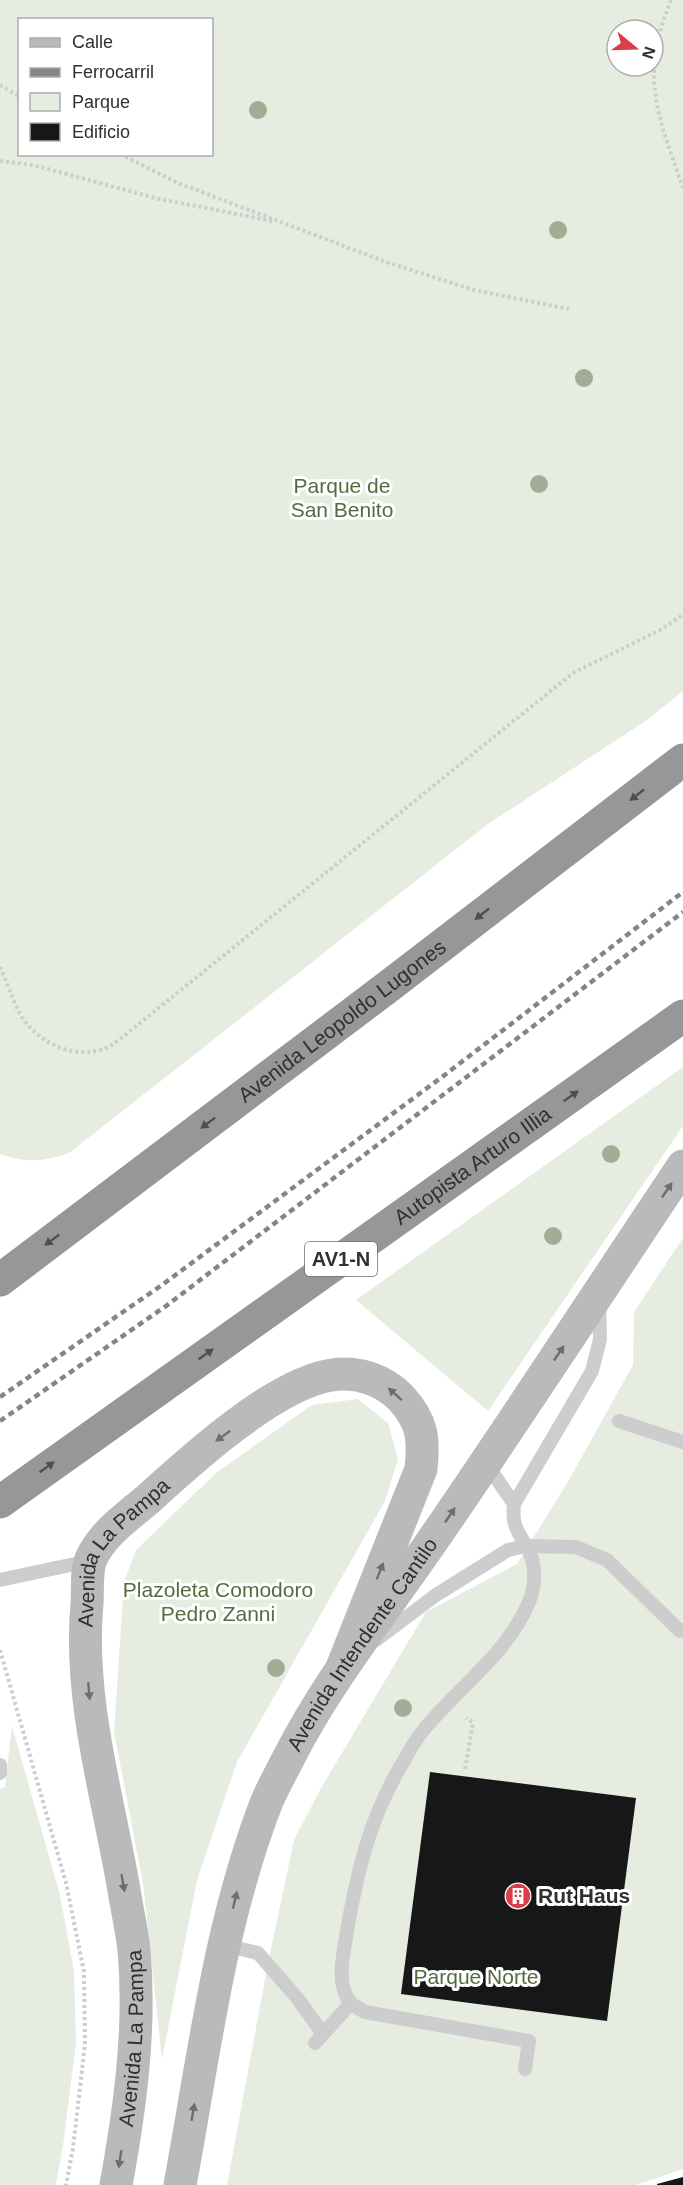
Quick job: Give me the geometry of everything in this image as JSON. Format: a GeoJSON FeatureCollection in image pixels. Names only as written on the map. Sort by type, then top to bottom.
{"type":"FeatureCollection","features":[{"type":"Feature","properties":{"kind":"highway","name":"Avenida Leopoldo Lugones"},"geometry":{"type":"LineString","coordinates":[[0,1280],[683,760]]}},
{"type":"Feature","properties":{"kind":"highway","name":"Autopista Arturo Illia"},"geometry":{"type":"LineString","coordinates":[[0,1502],[683,1016]]}},
{"type":"Feature","properties":{"kind":"street","name":"Avenida Intendente Cantilo"},"geometry":{"type":"LineString","coordinates":[[180,2185],[224,1945],[238,1884],[268,1799],[303,1729],[343,1665],[486,1463],[683,1166]]}},
{"type":"Feature","properties":{"kind":"street","name":"Avenida La Pampa"},"geometry":{"type":"LineString","coordinates":[[116,2185],[130,2102],[136,2022],[134,1949],[93,1735],[84,1632],[90,1561],[106,1536],[200,1453],[262,1407],[302,1383],[332,1374],[364,1375],[393,1389],[414,1412],[424,1443],[421,1469],[343,1665]]}},
{"type":"Feature","properties":{"kind":"lane"},"geometry":{"type":"LineString","coordinates":[[514,1504],[592,1371],[600,1339],[597,1294]]}},
{"type":"Feature","properties":{"kind":"lane"},"geometry":{"type":"LineString","coordinates":[[620,1421],[683,1442]]}},
{"type":"Feature","properties":{"kind":"lane"},"geometry":{"type":"LineString","coordinates":[[486,1463],[514,1504],[515,1528],[526,1546],[532,1563],[535,1583],[528,1604],[515,1627],[484,1666],[421,1732],[388,1787],[365,1844],[351,1907],[341,1970],[345,1991],[351,2002],[365,2012],[529,2041],[525,2069]]}},
{"type":"Feature","properties":{"kind":"lane"},"geometry":{"type":"LineString","coordinates":[[343,1665],[436,1595],[508,1550],[526,1546],[576,1547],[607,1560],[680,1631],[683,1630]]}},
{"type":"Feature","properties":{"kind":"lane"},"geometry":{"type":"LineString","coordinates":[[0,1580],[90,1561]]}},
{"type":"Feature","properties":{"kind":"lane"},"geometry":{"type":"LineString","coordinates":[[0,1765],[0,1773]]}},
{"type":"Feature","properties":{"kind":"lane"},"geometry":{"type":"LineString","coordinates":[[224,1945],[258,1953],[298,1999],[319,2038],[351,2002]]}},
{"type":"Feature","properties":{"kind":"path"},"geometry":{"type":"LineString","coordinates":[[671,0],[657,46],[654,72],[656,99],[668,146],[683,189]]}},
{"type":"Feature","properties":{"kind":"path"},"geometry":{"type":"LineString","coordinates":[[0,85],[18,96]]}},
{"type":"Feature","properties":{"kind":"path"},"geometry":{"type":"LineString","coordinates":[[124,156],[178,183],[386,262],[474,290],[569,309]]}},
{"type":"Feature","properties":{"kind":"path"},"geometry":{"type":"LineString","coordinates":[[0,161],[33,165],[155,198],[283,223]]}},
{"type":"Feature","properties":{"kind":"path"},"geometry":{"type":"LineString","coordinates":[[0,967],[20,1013],[35,1032],[57,1047],[72,1051],[88,1053],[108,1047],[142,1022],[573,673],[662,629],[683,615]]}},
{"type":"Feature","properties":{"kind":"path"},"geometry":{"type":"LineString","coordinates":[[0,1650],[66,1883],[84,1972],[85,2044],[73,2148],[66,2185]]}},
{"type":"Feature","properties":{"kind":"path"},"geometry":{"type":"LineString","coordinates":[[448,1704],[473,1723],[465,1769]]}},
{"type":"Feature","properties":{"kind":"green space","name":"Parque de San Benito"},"geometry":{"type":"Polygon","coordinates":[[[0,0],[683,0],[683,691],[644,722],[488,824],[69,1153],[34,1160],[0,1154],[0,0]]]}},
{"type":"Feature","properties":{"kind":"green space"},"geometry":{"type":"Polygon","coordinates":[[[683,1067],[683,1126],[488,1411],[356,1300],[683,1067]]]}},
{"type":"Feature","properties":{"kind":"green space","name":"Parque Norte"},"geometry":{"type":"Polygon","coordinates":[[[683,1238],[683,2169],[636,2185],[227,2185],[268,1963],[294,1840],[321,1788],[426,1612],[517,1564],[569,1480],[633,1365],[634,1312],[683,1238]]]}},
{"type":"Feature","properties":{"kind":"green space","name":"Plazoleta Comodoro Pedro Zanni"},"geometry":{"type":"Polygon","coordinates":[[[358,1399],[388,1423],[398,1459],[385,1501],[237,1762],[197,1880],[162,2059],[143,1883],[114,1732],[124,1582],[136,1550],[216,1473],[312,1405],[358,1399]]]}},
{"type":"Feature","properties":{"kind":"green space"},"geometry":{"type":"Polygon","coordinates":[[[12,1726],[60,1895],[74,1971],[76,2043],[56,2185],[0,2185],[0,1789],[5,1787],[12,1726]]]}},
{"type":"Feature","properties":{"kind":"building","name":"Rut Haus"},"geometry":{"type":"Polygon","coordinates":[[[430,1772],[636,1798],[607,2021],[401,1994],[430,1772]]]}},
{"type":"Feature","properties":{"kind":"building"},"geometry":{"type":"Polygon","coordinates":[[[683,2177],[683,2185],[657,2185],[657,2184],[683,2177]]]}},
{"type":"Feature","properties":{"kind":"railway"},"geometry":{"type":"LineString","coordinates":[[0,1397],[162,1285],[442,1077],[683,892]]}},
{"type":"Feature","properties":{"kind":"railway"},"geometry":{"type":"LineString","coordinates":[[0,1421],[166,1306],[683,912]]}},
{"type":"Feature","properties":{"kind":"place","name":"Rut Haus"},"geometry":{"type":"Point","coordinates":[518,1896]}}]}
